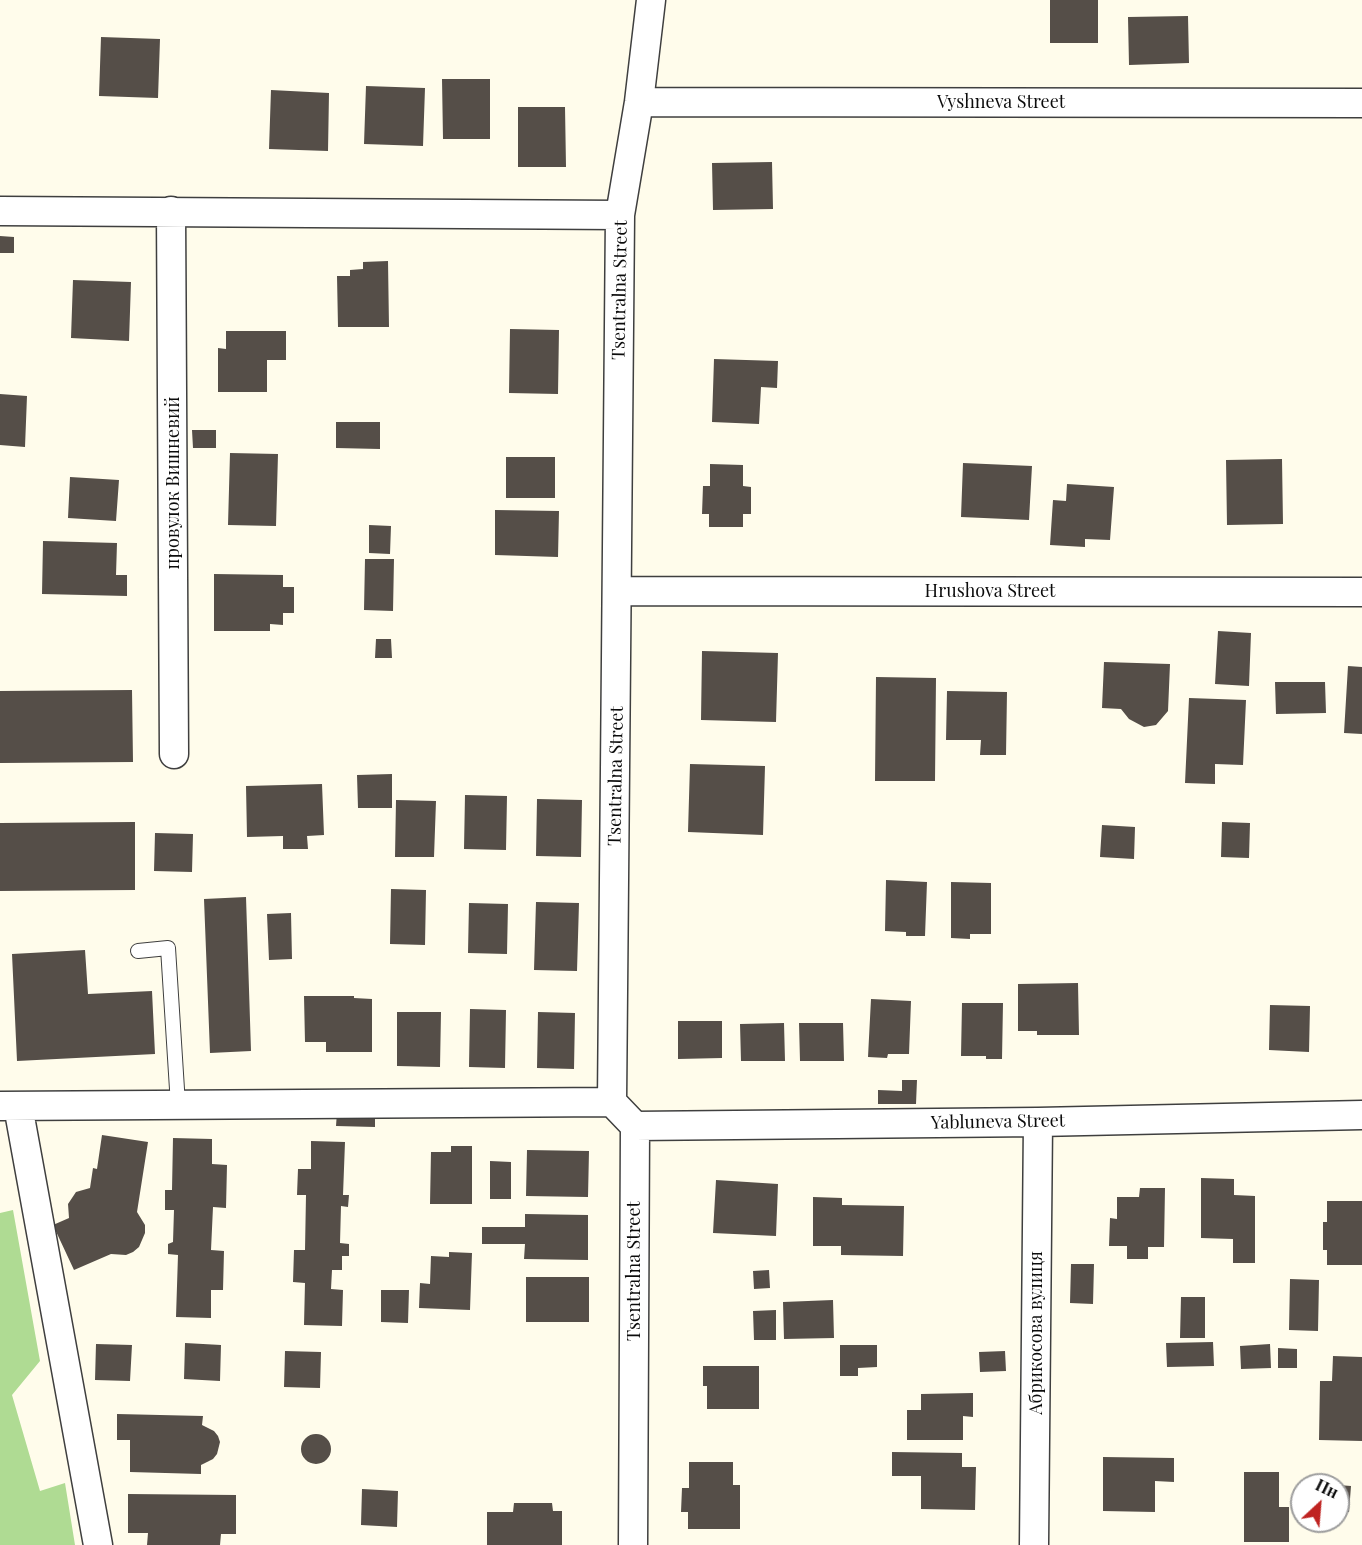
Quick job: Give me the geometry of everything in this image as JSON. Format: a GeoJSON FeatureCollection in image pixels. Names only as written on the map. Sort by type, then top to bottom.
{"type":"FeatureCollection","features":[{"type":"Feature","properties":{"kind":"street","name":"Tsentralna Street"},"geometry":{"type":"LineString","coordinates":[[612,1102],[621,215],[639,102],[651,0]]}},
{"type":"Feature","properties":{"kind":"street","name":"Vyshneva Street"},"geometry":{"type":"LineString","coordinates":[[639,102],[1362,103]]}},
{"type":"Feature","properties":{"kind":"street"},"geometry":{"type":"LineString","coordinates":[[0,211],[621,215]]}},
{"type":"Feature","properties":{"kind":"street","name":"провулок Вишневий"},"geometry":{"type":"LineString","coordinates":[[171,211],[174,754]]}},
{"type":"Feature","properties":{"kind":"street","name":"Hrushova Street"},"geometry":{"type":"LineString","coordinates":[[618,591],[1362,591]]}},
{"type":"Feature","properties":{"kind":"street"},"geometry":{"type":"LineString","coordinates":[[98,1545],[9,1106],[612,1102],[635,1126]]}},
{"type":"Feature","properties":{"kind":"street","name":"Yabluneva Street"},"geometry":{"type":"LineString","coordinates":[[635,1126],[1038,1122],[1362,1115]]}},
{"type":"Feature","properties":{"kind":"street","name":"Абрикосова вулиця"},"geometry":{"type":"LineString","coordinates":[[1034,1545],[1038,1122]]}},
{"type":"Feature","properties":{"kind":"street","name":"Tsentralna Street"},"geometry":{"type":"LineString","coordinates":[[633,1545],[635,1126]]}},
{"type":"Feature","properties":{"kind":"lane"},"geometry":{"type":"LineString","coordinates":[[138,951],[168,948],[178,1105]]}},
{"type":"Feature","properties":{"kind":"green space"},"geometry":{"type":"Polygon","coordinates":[[[13,1210],[40,1361],[12,1395],[40,1491],[65,1483],[75,1545],[0,1545],[0,1213],[13,1210]]]}},
{"type":"Feature","properties":{"kind":"building"},"geometry":{"type":"Polygon","coordinates":[[[1050,0],[1098,0],[1098,43],[1050,43],[1050,0]]]}},
{"type":"Feature","properties":{"kind":"building"},"geometry":{"type":"Polygon","coordinates":[[[1188,16],[1189,63],[1129,65],[1128,17],[1188,16]]]}},
{"type":"Feature","properties":{"kind":"building"},"geometry":{"type":"Polygon","coordinates":[[[101,37],[160,39],[158,98],[99,96],[101,37]]]}},
{"type":"Feature","properties":{"kind":"building"},"geometry":{"type":"Polygon","coordinates":[[[442,79],[490,79],[490,139],[443,139],[442,79]]]}},
{"type":"Feature","properties":{"kind":"building"},"geometry":{"type":"Polygon","coordinates":[[[366,86],[425,88],[423,146],[364,144],[366,86]]]}},
{"type":"Feature","properties":{"kind":"building"},"geometry":{"type":"Polygon","coordinates":[[[271,90],[329,93],[328,151],[269,149],[271,90]]]}},
{"type":"Feature","properties":{"kind":"building"},"geometry":{"type":"Polygon","coordinates":[[[518,107],[565,107],[566,167],[518,167],[518,107]]]}},
{"type":"Feature","properties":{"kind":"building"},"geometry":{"type":"Polygon","coordinates":[[[772,162],[773,209],[713,210],[712,163],[772,162]]]}},
{"type":"Feature","properties":{"kind":"building"},"geometry":{"type":"Polygon","coordinates":[[[0,236],[14,237],[14,253],[0,253],[0,236]]]}},
{"type":"Feature","properties":{"kind":"building"},"geometry":{"type":"Polygon","coordinates":[[[388,261],[389,327],[338,327],[337,276],[350,276],[350,270],[363,269],[363,262],[388,261]]]}},
{"type":"Feature","properties":{"kind":"building"},"geometry":{"type":"Polygon","coordinates":[[[73,280],[131,282],[129,341],[71,338],[73,280]]]}},
{"type":"Feature","properties":{"kind":"building"},"geometry":{"type":"Polygon","coordinates":[[[510,329],[559,330],[558,394],[509,393],[510,329]]]}},
{"type":"Feature","properties":{"kind":"building"},"geometry":{"type":"Polygon","coordinates":[[[226,331],[286,331],[286,360],[267,360],[267,392],[218,392],[218,348],[226,349],[226,331]]]}},
{"type":"Feature","properties":{"kind":"building"},"geometry":{"type":"Polygon","coordinates":[[[714,359],[778,361],[777,388],[761,387],[759,424],[712,422],[714,359]]]}},
{"type":"Feature","properties":{"kind":"building"},"geometry":{"type":"Polygon","coordinates":[[[0,394],[27,396],[25,447],[0,445],[0,394]]]}},
{"type":"Feature","properties":{"kind":"building"},"geometry":{"type":"Polygon","coordinates":[[[336,422],[380,422],[380,449],[336,448],[336,422]]]}},
{"type":"Feature","properties":{"kind":"building"},"geometry":{"type":"Polygon","coordinates":[[[192,430],[216,430],[216,448],[193,448],[192,430]]]}},
{"type":"Feature","properties":{"kind":"building"},"geometry":{"type":"Polygon","coordinates":[[[230,453],[278,454],[276,526],[228,525],[230,453]]]}},
{"type":"Feature","properties":{"kind":"building"},"geometry":{"type":"Polygon","coordinates":[[[506,457],[555,457],[555,498],[506,498],[506,457]]]}},
{"type":"Feature","properties":{"kind":"building"},"geometry":{"type":"Polygon","coordinates":[[[1282,459],[1283,524],[1227,525],[1226,460],[1282,459]]]}},
{"type":"Feature","properties":{"kind":"building"},"geometry":{"type":"Polygon","coordinates":[[[963,463],[1032,466],[1029,520],[961,517],[963,463]]]}},
{"type":"Feature","properties":{"kind":"building"},"geometry":{"type":"Polygon","coordinates":[[[710,464],[743,465],[743,486],[751,487],[751,514],[743,514],[743,527],[709,527],[709,514],[702,514],[703,486],[710,486],[710,464]]]}},
{"type":"Feature","properties":{"kind":"building"},"geometry":{"type":"Polygon","coordinates":[[[70,477],[119,480],[116,521],[68,518],[70,477]]]}},
{"type":"Feature","properties":{"kind":"building"},"geometry":{"type":"Polygon","coordinates":[[[1067,484],[1114,487],[1110,540],[1085,539],[1085,547],[1050,545],[1053,500],[1066,501],[1067,484]]]}},
{"type":"Feature","properties":{"kind":"building"},"geometry":{"type":"Polygon","coordinates":[[[495,510],[559,511],[558,557],[495,555],[495,510]]]}},
{"type":"Feature","properties":{"kind":"building"},"geometry":{"type":"Polygon","coordinates":[[[369,525],[391,526],[390,554],[369,553],[369,525]]]}},
{"type":"Feature","properties":{"kind":"building"},"geometry":{"type":"Polygon","coordinates":[[[43,541],[117,543],[116,575],[127,575],[127,596],[42,594],[43,541]]]}},
{"type":"Feature","properties":{"kind":"building"},"geometry":{"type":"Polygon","coordinates":[[[365,559],[394,559],[393,611],[364,610],[365,559]]]}},
{"type":"Feature","properties":{"kind":"building"},"geometry":{"type":"Polygon","coordinates":[[[214,574],[283,575],[283,587],[294,587],[294,613],[283,613],[283,625],[270,624],[270,631],[214,631],[214,574]]]}},
{"type":"Feature","properties":{"kind":"building"},"geometry":{"type":"Polygon","coordinates":[[[1218,631],[1251,633],[1249,686],[1215,684],[1218,631]]]}},
{"type":"Feature","properties":{"kind":"building"},"geometry":{"type":"Polygon","coordinates":[[[376,639],[391,639],[392,658],[375,658],[376,639]]]}},
{"type":"Feature","properties":{"kind":"building"},"geometry":{"type":"Polygon","coordinates":[[[702,651],[778,653],[776,722],[701,720],[702,651]]]}},
{"type":"Feature","properties":{"kind":"building"},"geometry":{"type":"Polygon","coordinates":[[[1104,662],[1170,664],[1168,711],[1156,725],[1144,727],[1129,719],[1121,709],[1102,708],[1104,662]]]}},
{"type":"Feature","properties":{"kind":"building"},"geometry":{"type":"Polygon","coordinates":[[[1348,666],[1362,667],[1362,734],[1344,733],[1348,666]]]}},
{"type":"Feature","properties":{"kind":"building"},"geometry":{"type":"Polygon","coordinates":[[[876,677],[936,678],[935,781],[875,781],[876,677]]]}},
{"type":"Feature","properties":{"kind":"building"},"geometry":{"type":"Polygon","coordinates":[[[1275,682],[1325,682],[1326,713],[1276,714],[1275,682]]]}},
{"type":"Feature","properties":{"kind":"building"},"geometry":{"type":"Polygon","coordinates":[[[132,690],[133,762],[0,763],[0,691],[132,690]]]}},
{"type":"Feature","properties":{"kind":"building"},"geometry":{"type":"Polygon","coordinates":[[[947,691],[1007,692],[1006,755],[980,755],[981,740],[946,740],[947,691]]]}},
{"type":"Feature","properties":{"kind":"building"},"geometry":{"type":"Polygon","coordinates":[[[1189,698],[1246,700],[1243,765],[1215,764],[1215,784],[1185,783],[1189,698]]]}},
{"type":"Feature","properties":{"kind":"building"},"geometry":{"type":"Polygon","coordinates":[[[690,764],[765,766],[763,835],[688,832],[690,764]]]}},
{"type":"Feature","properties":{"kind":"building"},"geometry":{"type":"Polygon","coordinates":[[[392,774],[392,808],[358,808],[357,775],[392,774]]]}},
{"type":"Feature","properties":{"kind":"building"},"geometry":{"type":"Polygon","coordinates":[[[322,784],[324,835],[307,836],[308,849],[283,849],[283,836],[247,837],[246,786],[322,784]]]}},
{"type":"Feature","properties":{"kind":"building"},"geometry":{"type":"Polygon","coordinates":[[[465,795],[507,796],[506,850],[464,849],[465,795]]]}},
{"type":"Feature","properties":{"kind":"building"},"geometry":{"type":"Polygon","coordinates":[[[537,799],[582,800],[581,857],[536,856],[537,799]]]}},
{"type":"Feature","properties":{"kind":"building"},"geometry":{"type":"Polygon","coordinates":[[[396,800],[436,801],[434,857],[395,857],[396,800]]]}},
{"type":"Feature","properties":{"kind":"building"},"geometry":{"type":"Polygon","coordinates":[[[135,822],[135,890],[0,891],[0,823],[135,822]]]}},
{"type":"Feature","properties":{"kind":"building"},"geometry":{"type":"Polygon","coordinates":[[[1222,822],[1250,823],[1249,858],[1221,857],[1222,822]]]}},
{"type":"Feature","properties":{"kind":"building"},"geometry":{"type":"Polygon","coordinates":[[[1102,825],[1135,827],[1134,859],[1100,857],[1102,825]]]}},
{"type":"Feature","properties":{"kind":"building"},"geometry":{"type":"Polygon","coordinates":[[[155,833],[193,834],[192,872],[154,871],[155,833]]]}},
{"type":"Feature","properties":{"kind":"building"},"geometry":{"type":"Polygon","coordinates":[[[886,880],[927,882],[925,936],[906,936],[906,932],[885,931],[886,880]]]}},
{"type":"Feature","properties":{"kind":"building"},"geometry":{"type":"Polygon","coordinates":[[[951,882],[991,883],[991,934],[970,934],[970,939],[951,938],[951,882]]]}},
{"type":"Feature","properties":{"kind":"building"},"geometry":{"type":"Polygon","coordinates":[[[391,889],[426,890],[425,945],[390,944],[391,889]]]}},
{"type":"Feature","properties":{"kind":"building"},"geometry":{"type":"Polygon","coordinates":[[[246,897],[251,1051],[210,1053],[204,899],[246,897]]]}},
{"type":"Feature","properties":{"kind":"building"},"geometry":{"type":"Polygon","coordinates":[[[536,902],[579,903],[577,971],[534,970],[536,902]]]}},
{"type":"Feature","properties":{"kind":"building"},"geometry":{"type":"Polygon","coordinates":[[[469,903],[508,904],[507,954],[468,953],[469,903]]]}},
{"type":"Feature","properties":{"kind":"building"},"geometry":{"type":"Polygon","coordinates":[[[291,913],[292,959],[269,960],[267,914],[291,913]]]}},
{"type":"Feature","properties":{"kind":"building"},"geometry":{"type":"Polygon","coordinates":[[[85,950],[88,994],[152,991],[155,1054],[17,1061],[12,954],[85,950]]]}},
{"type":"Feature","properties":{"kind":"building"},"geometry":{"type":"Polygon","coordinates":[[[1078,983],[1079,1035],[1037,1035],[1037,1031],[1018,1031],[1018,984],[1078,983]]]}},
{"type":"Feature","properties":{"kind":"building"},"geometry":{"type":"Polygon","coordinates":[[[304,996],[354,996],[354,998],[372,999],[372,1052],[326,1052],[326,1042],[305,1042],[304,996]]]}},
{"type":"Feature","properties":{"kind":"building"},"geometry":{"type":"Polygon","coordinates":[[[871,999],[911,1001],[909,1054],[888,1054],[887,1058],[868,1057],[871,999]]]}},
{"type":"Feature","properties":{"kind":"building"},"geometry":{"type":"Polygon","coordinates":[[[962,1003],[1003,1003],[1002,1059],[986,1059],[986,1056],[961,1056],[962,1003]]]}},
{"type":"Feature","properties":{"kind":"building"},"geometry":{"type":"Polygon","coordinates":[[[1270,1005],[1310,1006],[1309,1052],[1269,1050],[1270,1005]]]}},
{"type":"Feature","properties":{"kind":"building"},"geometry":{"type":"Polygon","coordinates":[[[470,1009],[506,1010],[505,1068],[469,1067],[470,1009]]]}},
{"type":"Feature","properties":{"kind":"building"},"geometry":{"type":"Polygon","coordinates":[[[397,1012],[441,1012],[440,1067],[397,1066],[397,1012]]]}},
{"type":"Feature","properties":{"kind":"building"},"geometry":{"type":"Polygon","coordinates":[[[538,1012],[575,1013],[574,1069],[537,1068],[538,1012]]]}},
{"type":"Feature","properties":{"kind":"building"},"geometry":{"type":"Polygon","coordinates":[[[678,1021],[722,1021],[722,1058],[678,1059],[678,1021]]]}},
{"type":"Feature","properties":{"kind":"building"},"geometry":{"type":"Polygon","coordinates":[[[784,1023],[785,1061],[741,1061],[740,1024],[784,1023]]]}},
{"type":"Feature","properties":{"kind":"building"},"geometry":{"type":"Polygon","coordinates":[[[799,1023],[843,1023],[844,1061],[800,1061],[799,1023]]]}},
{"type":"Feature","properties":{"kind":"building"},"geometry":{"type":"Polygon","coordinates":[[[902,1080],[917,1080],[916,1104],[878,1104],[878,1090],[902,1091],[902,1080]]]}},
{"type":"Feature","properties":{"kind":"building"},"geometry":{"type":"Polygon","coordinates":[[[337,1112],[375,1113],[375,1127],[336,1126],[337,1112]]]}},
{"type":"Feature","properties":{"kind":"building"},"geometry":{"type":"Polygon","coordinates":[[[102,1135],[148,1142],[137,1212],[145,1225],[145,1233],[139,1247],[133,1252],[126,1255],[111,1254],[74,1270],[53,1225],[69,1218],[68,1204],[76,1192],[90,1188],[93,1168],[97,1169],[102,1135]]]}},
{"type":"Feature","properties":{"kind":"building"},"geometry":{"type":"Polygon","coordinates":[[[173,1138],[212,1139],[212,1164],[227,1165],[226,1208],[213,1207],[211,1250],[224,1251],[223,1290],[211,1290],[211,1318],[176,1317],[178,1255],[168,1254],[168,1244],[173,1242],[174,1210],[165,1210],[165,1190],[172,1190],[173,1138]]]}},
{"type":"Feature","properties":{"kind":"building"},"geometry":{"type":"Polygon","coordinates":[[[311,1141],[345,1142],[343,1195],[349,1195],[348,1207],[341,1206],[340,1243],[349,1244],[349,1256],[342,1256],[342,1270],[332,1270],[331,1289],[343,1290],[342,1326],[304,1325],[305,1283],[293,1282],[294,1250],[305,1250],[306,1195],[297,1195],[298,1169],[311,1169],[311,1141]]]}},
{"type":"Feature","properties":{"kind":"building"},"geometry":{"type":"Polygon","coordinates":[[[451,1146],[472,1146],[472,1204],[430,1204],[431,1152],[451,1152],[451,1146]]]}},
{"type":"Feature","properties":{"kind":"building"},"geometry":{"type":"Polygon","coordinates":[[[527,1150],[589,1151],[588,1197],[526,1196],[527,1150]]]}},
{"type":"Feature","properties":{"kind":"building"},"geometry":{"type":"Polygon","coordinates":[[[490,1161],[511,1162],[511,1199],[490,1199],[490,1161]]]}},
{"type":"Feature","properties":{"kind":"building"},"geometry":{"type":"Polygon","coordinates":[[[1201,1178],[1234,1179],[1234,1195],[1255,1196],[1255,1263],[1233,1263],[1233,1239],[1201,1238],[1201,1178]]]}},
{"type":"Feature","properties":{"kind":"building"},"geometry":{"type":"Polygon","coordinates":[[[716,1180],[778,1184],[776,1236],[713,1233],[716,1180]]]}},
{"type":"Feature","properties":{"kind":"building"},"geometry":{"type":"Polygon","coordinates":[[[1140,1188],[1165,1188],[1164,1247],[1148,1247],[1148,1259],[1127,1259],[1127,1246],[1109,1246],[1110,1218],[1117,1219],[1117,1197],[1139,1197],[1140,1188]]]}},
{"type":"Feature","properties":{"kind":"building"},"geometry":{"type":"Polygon","coordinates":[[[813,1197],[842,1198],[842,1205],[904,1206],[903,1256],[841,1255],[841,1246],[813,1246],[813,1197]]]}},
{"type":"Feature","properties":{"kind":"building"},"geometry":{"type":"Polygon","coordinates":[[[1327,1201],[1362,1201],[1362,1265],[1327,1265],[1327,1250],[1323,1250],[1323,1222],[1327,1222],[1327,1201]]]}},
{"type":"Feature","properties":{"kind":"building"},"geometry":{"type":"Polygon","coordinates":[[[525,1214],[588,1215],[588,1260],[524,1259],[525,1244],[482,1244],[482,1227],[525,1227],[525,1214]]]}},
{"type":"Feature","properties":{"kind":"building"},"geometry":{"type":"Polygon","coordinates":[[[449,1252],[472,1253],[470,1310],[419,1308],[420,1283],[430,1284],[431,1256],[449,1257],[449,1252]]]}},
{"type":"Feature","properties":{"kind":"building"},"geometry":{"type":"Polygon","coordinates":[[[1071,1264],[1094,1264],[1093,1304],[1070,1303],[1071,1264]]]}},
{"type":"Feature","properties":{"kind":"building"},"geometry":{"type":"Polygon","coordinates":[[[769,1270],[770,1288],[754,1289],[753,1271],[769,1270]]]}},
{"type":"Feature","properties":{"kind":"building"},"geometry":{"type":"Polygon","coordinates":[[[526,1277],[589,1277],[589,1322],[526,1322],[526,1277]]]}},
{"type":"Feature","properties":{"kind":"building"},"geometry":{"type":"Polygon","coordinates":[[[1290,1279],[1319,1280],[1318,1331],[1289,1330],[1290,1279]]]}},
{"type":"Feature","properties":{"kind":"building"},"geometry":{"type":"Polygon","coordinates":[[[381,1290],[409,1290],[408,1323],[381,1322],[381,1290]]]}},
{"type":"Feature","properties":{"kind":"building"},"geometry":{"type":"Polygon","coordinates":[[[1181,1297],[1205,1297],[1205,1338],[1180,1338],[1181,1297]]]}},
{"type":"Feature","properties":{"kind":"building"},"geometry":{"type":"Polygon","coordinates":[[[833,1300],[834,1338],[784,1339],[783,1302],[833,1300]]]}},
{"type":"Feature","properties":{"kind":"building"},"geometry":{"type":"Polygon","coordinates":[[[776,1310],[776,1340],[754,1340],[753,1311],[776,1310]]]}},
{"type":"Feature","properties":{"kind":"building"},"geometry":{"type":"Polygon","coordinates":[[[1213,1342],[1214,1366],[1167,1367],[1166,1343],[1213,1342]]]}},
{"type":"Feature","properties":{"kind":"building"},"geometry":{"type":"Polygon","coordinates":[[[185,1343],[221,1345],[220,1381],[184,1379],[185,1343]]]}},
{"type":"Feature","properties":{"kind":"building"},"geometry":{"type":"Polygon","coordinates":[[[96,1344],[132,1345],[130,1381],[95,1380],[96,1344]]]}},
{"type":"Feature","properties":{"kind":"building"},"geometry":{"type":"Polygon","coordinates":[[[1270,1344],[1271,1368],[1241,1369],[1240,1346],[1270,1344]]]}},
{"type":"Feature","properties":{"kind":"building"},"geometry":{"type":"Polygon","coordinates":[[[840,1345],[877,1345],[877,1367],[858,1368],[858,1376],[840,1376],[840,1345]]]}},
{"type":"Feature","properties":{"kind":"building"},"geometry":{"type":"Polygon","coordinates":[[[1278,1348],[1297,1349],[1297,1368],[1278,1368],[1278,1348]]]}},
{"type":"Feature","properties":{"kind":"building"},"geometry":{"type":"Polygon","coordinates":[[[285,1351],[321,1352],[320,1388],[284,1387],[285,1351]]]}},
{"type":"Feature","properties":{"kind":"building"},"geometry":{"type":"Polygon","coordinates":[[[1005,1351],[1006,1371],[980,1372],[979,1352],[1005,1351]]]}},
{"type":"Feature","properties":{"kind":"building"},"geometry":{"type":"Polygon","coordinates":[[[1333,1356],[1362,1357],[1362,1441],[1319,1440],[1320,1381],[1332,1381],[1333,1356]]]}},
{"type":"Feature","properties":{"kind":"building"},"geometry":{"type":"Polygon","coordinates":[[[703,1366],[759,1366],[759,1409],[707,1409],[707,1386],[703,1386],[703,1366]]]}},
{"type":"Feature","properties":{"kind":"building"},"geometry":{"type":"Polygon","coordinates":[[[973,1393],[973,1417],[963,1416],[963,1440],[907,1440],[907,1410],[921,1410],[921,1394],[973,1393]]]}},
{"type":"Feature","properties":{"kind":"building"},"geometry":{"type":"Polygon","coordinates":[[[117,1414],[203,1416],[202,1425],[214,1431],[218,1436],[220,1442],[217,1454],[213,1459],[201,1465],[201,1474],[130,1472],[130,1440],[117,1440],[117,1414]]]}},
{"type":"Feature","properties":{"kind":"building"},"geometry":{"type":"Polygon","coordinates":[[[316,1434],[327,1438],[331,1449],[327,1460],[316,1464],[305,1460],[301,1449],[305,1438],[316,1434]]]}},
{"type":"Feature","properties":{"kind":"building"},"geometry":{"type":"Polygon","coordinates":[[[892,1452],[962,1453],[962,1467],[976,1467],[975,1510],[921,1509],[921,1476],[892,1476],[892,1452]]]}},
{"type":"Feature","properties":{"kind":"building"},"geometry":{"type":"Polygon","coordinates":[[[1103,1457],[1174,1458],[1174,1482],[1155,1481],[1155,1512],[1103,1511],[1103,1457]]]}},
{"type":"Feature","properties":{"kind":"building"},"geometry":{"type":"Polygon","coordinates":[[[689,1462],[733,1462],[733,1485],[740,1485],[740,1529],[688,1529],[688,1512],[681,1512],[682,1488],[689,1488],[689,1462]]]}},
{"type":"Feature","properties":{"kind":"building"},"geometry":{"type":"Polygon","coordinates":[[[1244,1472],[1279,1472],[1279,1507],[1289,1507],[1289,1542],[1244,1542],[1244,1472]]]}},
{"type":"Feature","properties":{"kind":"building"},"geometry":{"type":"Polygon","coordinates":[[[362,1489],[398,1491],[397,1527],[361,1525],[362,1489]]]}},
{"type":"Feature","properties":{"kind":"building"},"geometry":{"type":"Polygon","coordinates":[[[128,1494],[236,1495],[236,1534],[221,1534],[220,1545],[147,1545],[148,1533],[128,1533],[128,1494]]]}},
{"type":"Feature","properties":{"kind":"building"},"geometry":{"type":"Polygon","coordinates":[[[514,1503],[552,1503],[553,1511],[562,1511],[562,1545],[487,1545],[487,1512],[513,1512],[514,1503]]]}}]}
